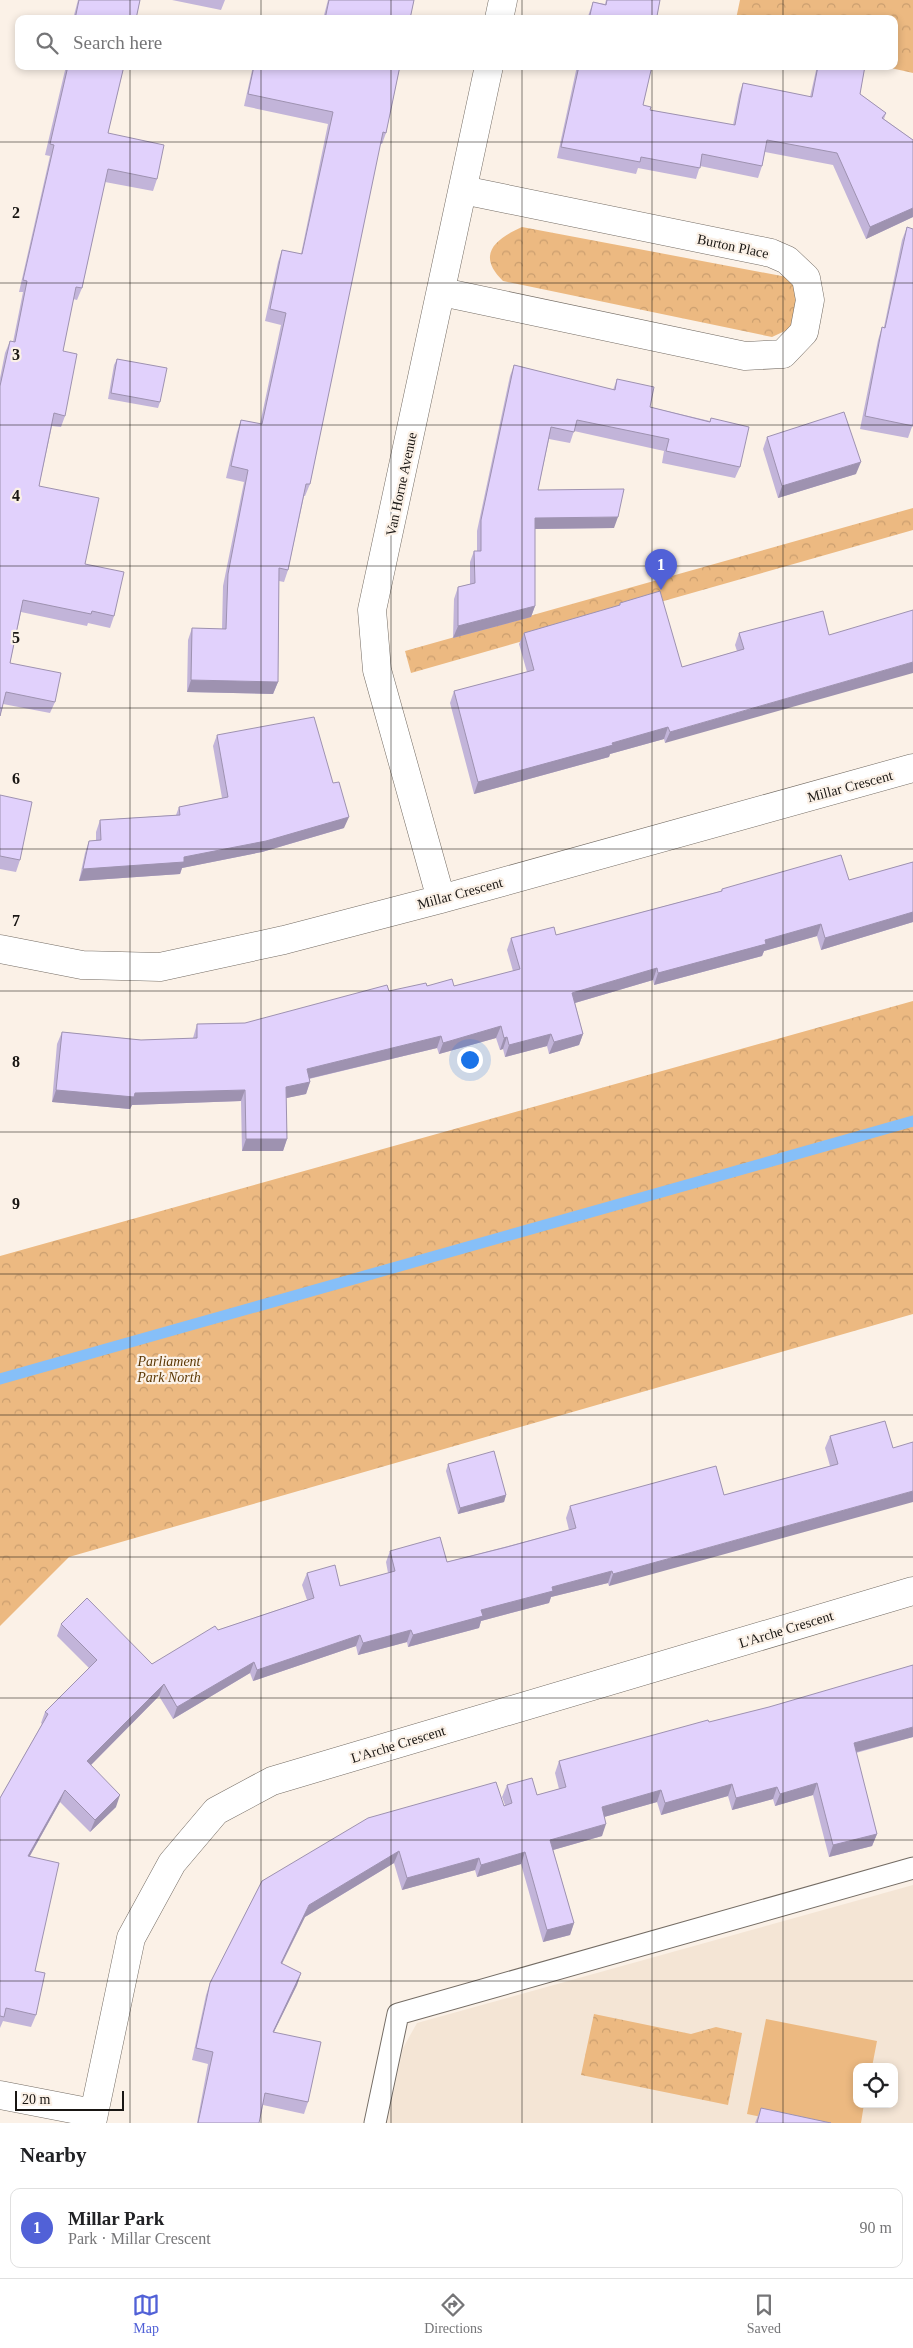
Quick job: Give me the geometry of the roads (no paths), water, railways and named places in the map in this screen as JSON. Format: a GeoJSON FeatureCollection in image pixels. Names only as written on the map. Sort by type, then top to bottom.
{"type":"FeatureCollection","features":[{"type":"Feature","properties":{"kind":"street"},"geometry":{"type":"LineString","coordinates":[[500,15],[503,0]]}},
{"type":"Feature","properties":{"kind":"street","name":"Van Horne Avenue"},"geometry":{"type":"LineString","coordinates":[[441,899],[377,670],[372,610],[442,292],[488,70]]}},
{"type":"Feature","properties":{"kind":"street","name":"Burton Place"},"geometry":{"type":"LineString","coordinates":[[442,292],[745,356],[783,354],[804,332],[809,308],[810,300],[806,278],[787,260],[771,253],[463,190]]}},
{"type":"Feature","properties":{"kind":"street","name":"Millar Crescent"},"geometry":{"type":"LineString","coordinates":[[0,949],[82,965],[160,967],[284,940],[441,899],[913,768]]}},
{"type":"Feature","properties":{"kind":"street","name":"L'Arche Crescent"},"geometry":{"type":"LineString","coordinates":[[92,2118],[131,1938],[172,1863],[216,1811],[272,1781],[913,1591]]}},
{"type":"Feature","properties":{"kind":"street"},"geometry":{"type":"LineString","coordinates":[[0,2095],[92,2118]]}},
{"type":"Feature","properties":{"kind":"lane"},"geometry":{"type":"LineString","coordinates":[[375,2123],[398,2014],[913,1868]]}},
{"type":"Feature","properties":{"kind":"waterway"},"geometry":{"type":"LineString","coordinates":[[0,1379],[913,1121]]}},
{"type":"Feature","properties":{"kind":"place","name":"Millar Park"},"geometry":{"type":"Point","coordinates":[661,590]}},
{"type":"Feature","properties":{"kind":"park label","name":"Parliament Park North"},"geometry":{"type":"Point","coordinates":[169,1369]}}]}
